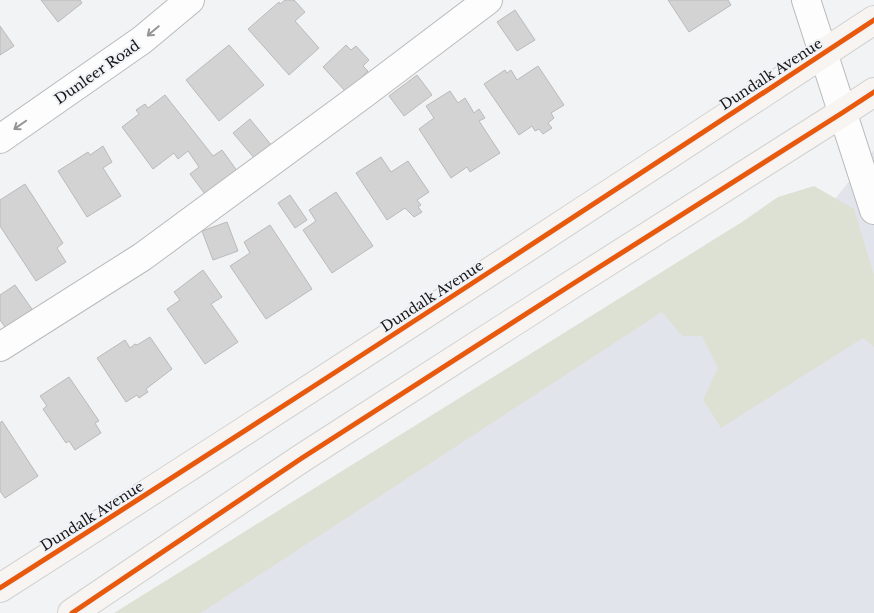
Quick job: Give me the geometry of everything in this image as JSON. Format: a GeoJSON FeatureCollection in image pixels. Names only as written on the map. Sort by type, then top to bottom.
{"type":"FeatureCollection","features":[{"type":"Feature","properties":{"kind":"main road","name":"Dundalk Avenue"},"geometry":{"type":"LineString","coordinates":[[0,588],[170,480],[874,20]]}},
{"type":"Feature","properties":{"kind":"main road"},"geometry":{"type":"LineString","coordinates":[[72,613],[302,458],[874,92]]}},
{"type":"Feature","properties":{"kind":"street","name":"Dunleer Road"},"geometry":{"type":"LineString","coordinates":[[0,139],[142,40],[190,0]]}},
{"type":"Feature","properties":{"kind":"street"},"geometry":{"type":"LineString","coordinates":[[0,347],[142,257],[488,0]]}},
{"type":"Feature","properties":{"kind":"street"},"geometry":{"type":"LineString","coordinates":[[806,0],[842,113],[871,192]]}},
{"type":"Feature","properties":{"kind":"shaded area"},"geometry":{"type":"Polygon","coordinates":[[[874,150],[874,613],[180,613],[835,199],[874,150]]]}},
{"type":"Feature","properties":{"kind":"shaded area"},"geometry":{"type":"Polygon","coordinates":[[[814,186],[854,209],[874,275],[874,347],[863,338],[721,428],[703,400],[718,368],[702,336],[682,336],[662,312],[201,613],[114,613],[742,222],[778,197],[814,186]]]}},
{"type":"Feature","properties":{"kind":"building"},"geometry":{"type":"Polygon","coordinates":[[[41,0],[80,0],[82,3],[58,22],[41,0]]]}},
{"type":"Feature","properties":{"kind":"building"},"geometry":{"type":"Polygon","coordinates":[[[285,0],[294,0],[305,12],[295,21],[319,48],[289,75],[248,29],[279,2],[280,4],[285,0]]]}},
{"type":"Feature","properties":{"kind":"building"},"geometry":{"type":"Polygon","coordinates":[[[668,0],[728,0],[731,5],[689,32],[668,0]]]}},
{"type":"Feature","properties":{"kind":"building"},"geometry":{"type":"Polygon","coordinates":[[[515,10],[535,40],[517,51],[497,22],[515,10]]]}},
{"type":"Feature","properties":{"kind":"building"},"geometry":{"type":"Polygon","coordinates":[[[0,26],[14,46],[0,55],[0,26]]]}},
{"type":"Feature","properties":{"kind":"building"},"geometry":{"type":"Polygon","coordinates":[[[229,45],[264,85],[219,121],[186,80],[229,45]]]}},
{"type":"Feature","properties":{"kind":"building"},"geometry":{"type":"Polygon","coordinates":[[[346,45],[351,50],[356,46],[369,60],[363,66],[368,71],[346,92],[323,67],[346,45]]]}},
{"type":"Feature","properties":{"kind":"building"},"geometry":{"type":"Polygon","coordinates":[[[538,66],[564,105],[551,113],[554,118],[548,123],[552,128],[543,134],[539,129],[535,131],[532,126],[519,135],[484,84],[505,70],[507,73],[511,70],[517,80],[538,66]]]}},
{"type":"Feature","properties":{"kind":"building"},"geometry":{"type":"Polygon","coordinates":[[[417,75],[432,95],[404,116],[389,96],[417,75]]]}},
{"type":"Feature","properties":{"kind":"building"},"geometry":{"type":"Polygon","coordinates":[[[450,91],[458,103],[465,98],[474,113],[479,109],[485,118],[479,121],[500,153],[470,172],[467,167],[451,178],[419,129],[434,118],[426,106],[450,91]]]}},
{"type":"Feature","properties":{"kind":"building"},"geometry":{"type":"Polygon","coordinates":[[[165,95],[213,156],[222,150],[240,175],[208,198],[190,174],[199,167],[188,151],[178,159],[174,153],[153,169],[122,127],[139,114],[136,110],[145,104],[148,108],[165,95]]]}},
{"type":"Feature","properties":{"kind":"building"},"geometry":{"type":"Polygon","coordinates":[[[250,119],[272,146],[255,159],[233,133],[250,119]]]}},
{"type":"Feature","properties":{"kind":"building"},"geometry":{"type":"Polygon","coordinates":[[[103,146],[112,162],[103,168],[121,196],[87,217],[58,171],[88,152],[90,155],[103,146]]]}},
{"type":"Feature","properties":{"kind":"building"},"geometry":{"type":"Polygon","coordinates":[[[381,157],[391,172],[408,161],[429,192],[417,200],[421,205],[418,207],[422,212],[414,217],[405,208],[387,220],[356,173],[381,157]]]}},
{"type":"Feature","properties":{"kind":"building"},"geometry":{"type":"Polygon","coordinates":[[[25,184],[63,243],[57,248],[66,262],[36,281],[0,226],[0,200],[25,184]]]}},
{"type":"Feature","properties":{"kind":"building"},"geometry":{"type":"Polygon","coordinates":[[[336,192],[373,246],[332,273],[303,230],[316,221],[309,210],[336,192]]]}},
{"type":"Feature","properties":{"kind":"building"},"geometry":{"type":"Polygon","coordinates":[[[290,195],[307,220],[295,228],[278,203],[290,195]]]}},
{"type":"Feature","properties":{"kind":"building"},"geometry":{"type":"Polygon","coordinates":[[[227,222],[238,251],[213,260],[202,231],[227,222]]]}},
{"type":"Feature","properties":{"kind":"building"},"geometry":{"type":"Polygon","coordinates":[[[270,225],[312,289],[266,319],[230,266],[250,253],[244,242],[270,225]]]}},
{"type":"Feature","properties":{"kind":"building"},"geometry":{"type":"Polygon","coordinates":[[[203,270],[222,297],[211,304],[238,342],[205,364],[167,309],[180,300],[174,292],[203,270]]]}},
{"type":"Feature","properties":{"kind":"building"},"geometry":{"type":"Polygon","coordinates":[[[15,285],[34,312],[7,330],[0,320],[0,295],[15,285]]]}},
{"type":"Feature","properties":{"kind":"building"},"geometry":{"type":"Polygon","coordinates":[[[150,337],[172,369],[146,389],[148,392],[139,398],[137,395],[126,402],[97,358],[125,340],[130,348],[150,337]]]}},
{"type":"Feature","properties":{"kind":"building"},"geometry":{"type":"Polygon","coordinates":[[[69,377],[99,421],[95,423],[101,433],[75,450],[69,441],[66,443],[43,409],[47,406],[40,396],[69,377]]]}},
{"type":"Feature","properties":{"kind":"building"},"geometry":{"type":"Polygon","coordinates":[[[2,421],[38,476],[5,498],[0,491],[0,423],[2,421]]]}},
{"type":"Feature","properties":{"kind":"cycle path"},"geometry":{"type":"LineString","coordinates":[[0,588],[438,306],[874,20]]}},
{"type":"Feature","properties":{"kind":"cycle path"},"geometry":{"type":"LineString","coordinates":[[72,613],[302,458],[874,92]]}}]}
